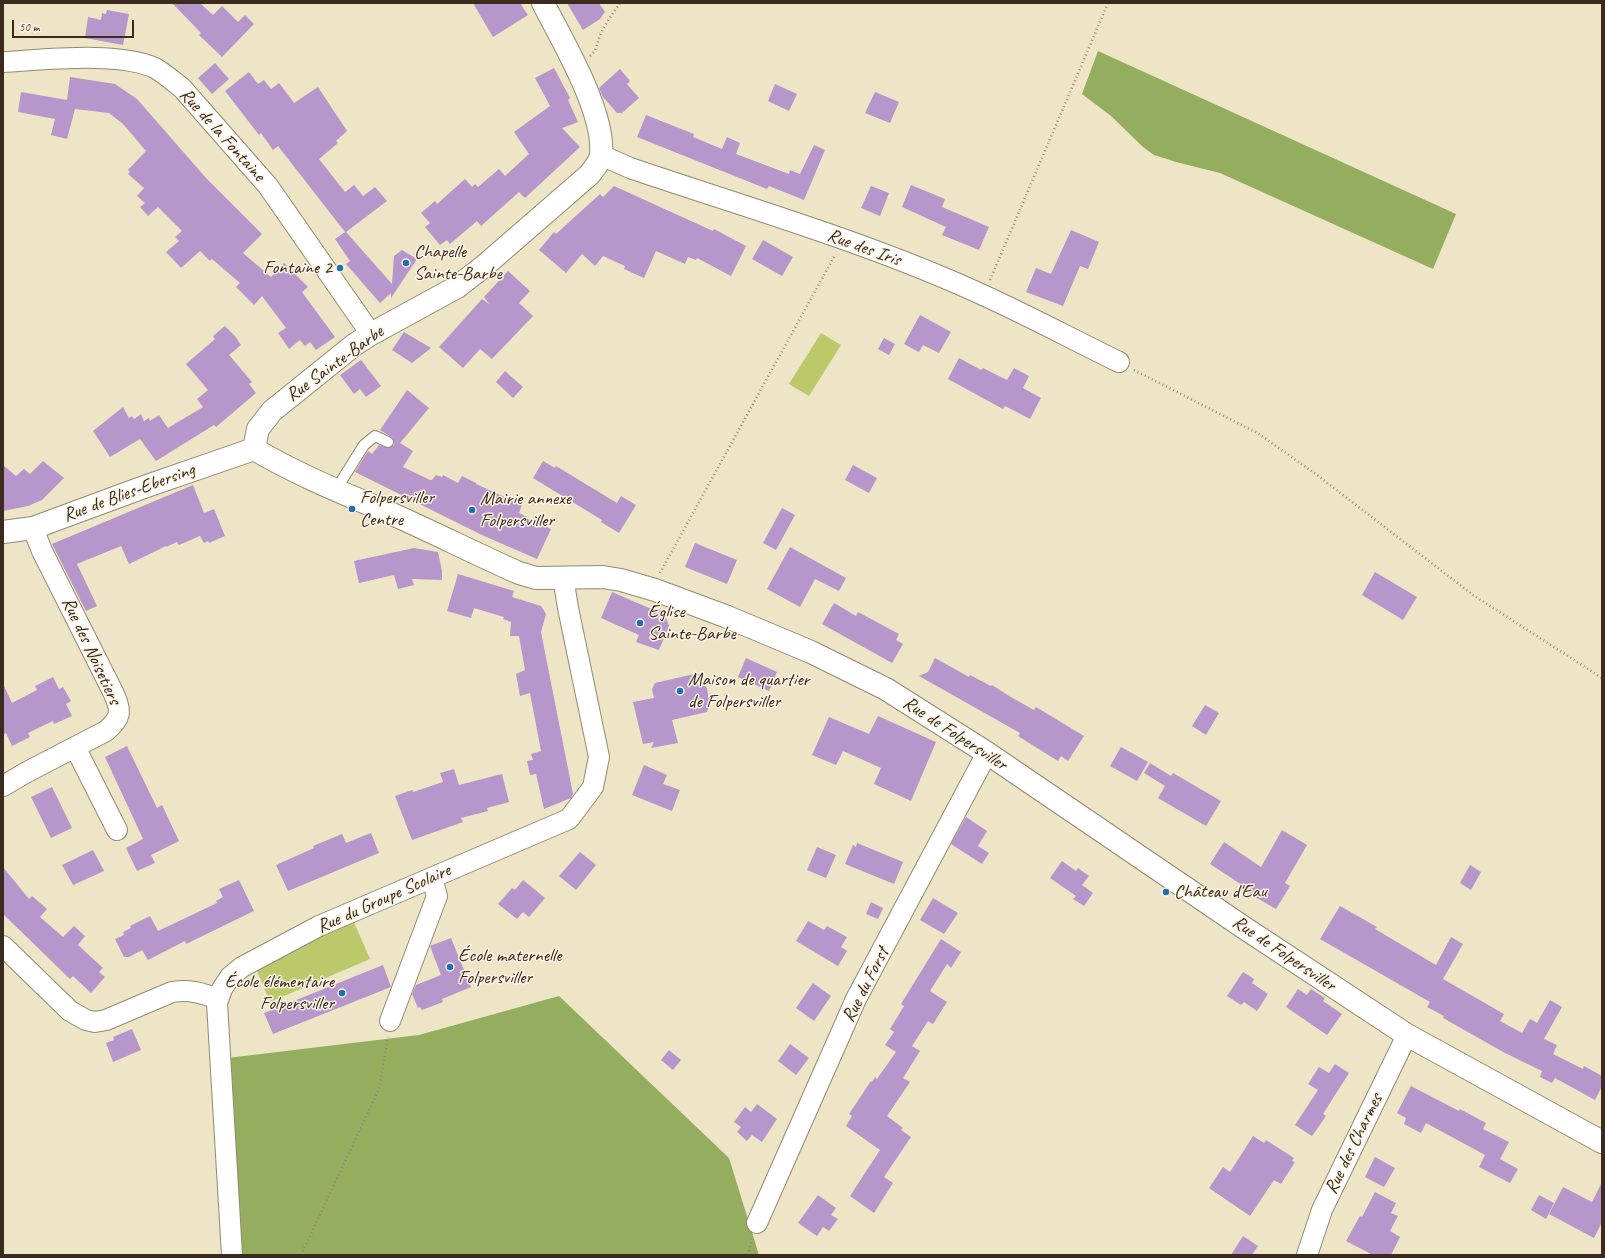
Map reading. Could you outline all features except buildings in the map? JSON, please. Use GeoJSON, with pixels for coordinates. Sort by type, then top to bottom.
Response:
{"type":"FeatureCollection","features":[{"type":"Feature","properties":{"kind":"street"},"geometry":{"type":"LineString","coordinates":[[543,3],[579,72],[598,126],[601,138],[601,155]]}},
{"type":"Feature","properties":{"kind":"street","name":"Rue de la Fontaine"},"geometry":{"type":"LineString","coordinates":[[3,62],[108,58],[142,64],[154,68],[167,76],[182,88],[268,186],[314,249],[371,334]]}},
{"type":"Feature","properties":{"kind":"street","name":"Rue des Iris"},"geometry":{"type":"LineString","coordinates":[[601,155],[630,168],[844,240],[983,295],[1119,362]]}},
{"type":"Feature","properties":{"kind":"street","name":"Rue Sainte-Barbe"},"geometry":{"type":"LineString","coordinates":[[254,449],[258,429],[272,411],[349,349],[371,334],[457,287],[483,267],[589,175],[597,165],[601,155]]}},
{"type":"Feature","properties":{"kind":"street","name":"Rue de Folpersviller"},"geometry":{"type":"LineString","coordinates":[[254,449],[291,470],[336,491],[392,514],[519,573],[536,578],[603,577],[621,580],[650,589],[725,616],[811,652],[886,689],[987,753],[1243,927],[1407,1035],[1602,1142]]}},
{"type":"Feature","properties":{"kind":"street","name":"Rue de Blies-Ebersing"},"geometry":{"type":"LineString","coordinates":[[3,532],[33,528],[144,487],[254,449]]}},
{"type":"Feature","properties":{"kind":"street","name":"Rue des Noisetiers"},"geometry":{"type":"LineString","coordinates":[[3,786],[106,731],[115,723],[120,713],[114,694],[42,551],[33,528]]}},
{"type":"Feature","properties":{"kind":"street","name":"Rue du Groupe Scolaire"},"geometry":{"type":"LineString","coordinates":[[232,1255],[217,1003],[222,989],[230,977],[242,967],[319,926],[569,818],[593,788],[599,757],[563,577]]}},
{"type":"Feature","properties":{"kind":"street"},"geometry":{"type":"LineString","coordinates":[[75,747],[117,830]]}},
{"type":"Feature","properties":{"kind":"street","name":"Rue du Forst"},"geometry":{"type":"LineString","coordinates":[[757,1223],[856,999],[987,753]]}},
{"type":"Feature","properties":{"kind":"street"},"geometry":{"type":"LineString","coordinates":[[390,1021],[437,896],[432,878]]}},
{"type":"Feature","properties":{"kind":"street"},"geometry":{"type":"LineString","coordinates":[[3,946],[70,1011],[86,1020],[95,1022],[106,1020],[172,992],[201,992],[218,999]]}},
{"type":"Feature","properties":{"kind":"street","name":"Rue des Charmes"},"geometry":{"type":"LineString","coordinates":[[1307,1255],[1322,1210],[1407,1035]]}},
{"type":"Feature","properties":{"kind":"lane"},"geometry":{"type":"LineString","coordinates":[[336,491],[364,445],[375,436],[388,442]]}},
{"type":"Feature","properties":{"kind":"path"},"geometry":{"type":"LineString","coordinates":[[575,65],[594,53],[602,32],[620,3]]}},
{"type":"Feature","properties":{"kind":"path"},"geometry":{"type":"LineString","coordinates":[[983,295],[1108,3]]}},
{"type":"Feature","properties":{"kind":"path"},"geometry":{"type":"LineString","coordinates":[[650,589],[844,240]]}},
{"type":"Feature","properties":{"kind":"path"},"geometry":{"type":"LineString","coordinates":[[1119,362],[1259,434],[1317,475],[1473,595],[1602,678]]}},
{"type":"Feature","properties":{"kind":"path"},"geometry":{"type":"LineString","coordinates":[[301,1255],[379,1089],[390,1021]]}},
{"type":"Feature","properties":{"kind":"green space"},"geometry":{"type":"Polygon","coordinates":[[[1098,51],[1456,214],[1433,269],[1220,173],[1154,155],[1143,147],[1111,116],[1082,94],[1098,51]]]}},
{"type":"Feature","properties":{"kind":"green space"},"geometry":{"type":"Polygon","coordinates":[[[821,333],[841,345],[809,396],[789,384],[821,333]]]}},
{"type":"Feature","properties":{"kind":"green space"},"geometry":{"type":"Polygon","coordinates":[[[353,920],[370,959],[270,1002],[254,964],[353,920]]]}},
{"type":"Feature","properties":{"kind":"green space"},"geometry":{"type":"Polygon","coordinates":[[[559,996],[729,1158],[759,1255],[238,1255],[219,1059],[419,1035],[559,996]]]}},
{"type":"Feature","properties":{"kind":"place","name":"Chapelle Sainte-Barbe"},"geometry":{"type":"Point","coordinates":[406,263]}},
{"type":"Feature","properties":{"kind":"place","name":"Fontaine 2"},"geometry":{"type":"Point","coordinates":[340,268]}},
{"type":"Feature","properties":{"kind":"place","name":"Folpersviller Centre"},"geometry":{"type":"Point","coordinates":[352,509]}},
{"type":"Feature","properties":{"kind":"place","name":"Mairie annexe Folpersviller"},"geometry":{"type":"Point","coordinates":[472,510]}},
{"type":"Feature","properties":{"kind":"place","name":"Église Sainte-Barbe"},"geometry":{"type":"Point","coordinates":[640,623]}},
{"type":"Feature","properties":{"kind":"place","name":"Maison de quartier de Folpersviller"},"geometry":{"type":"Point","coordinates":[680,691]}},
{"type":"Feature","properties":{"kind":"place","name":"Château d'Eau"},"geometry":{"type":"Point","coordinates":[1166,892]}},
{"type":"Feature","properties":{"kind":"place","name":"École maternelle Folpersviller"},"geometry":{"type":"Point","coordinates":[450,967]}},
{"type":"Feature","properties":{"kind":"place","name":"École élémentaire Folpersviller"},"geometry":{"type":"Point","coordinates":[342,993]}}]}
